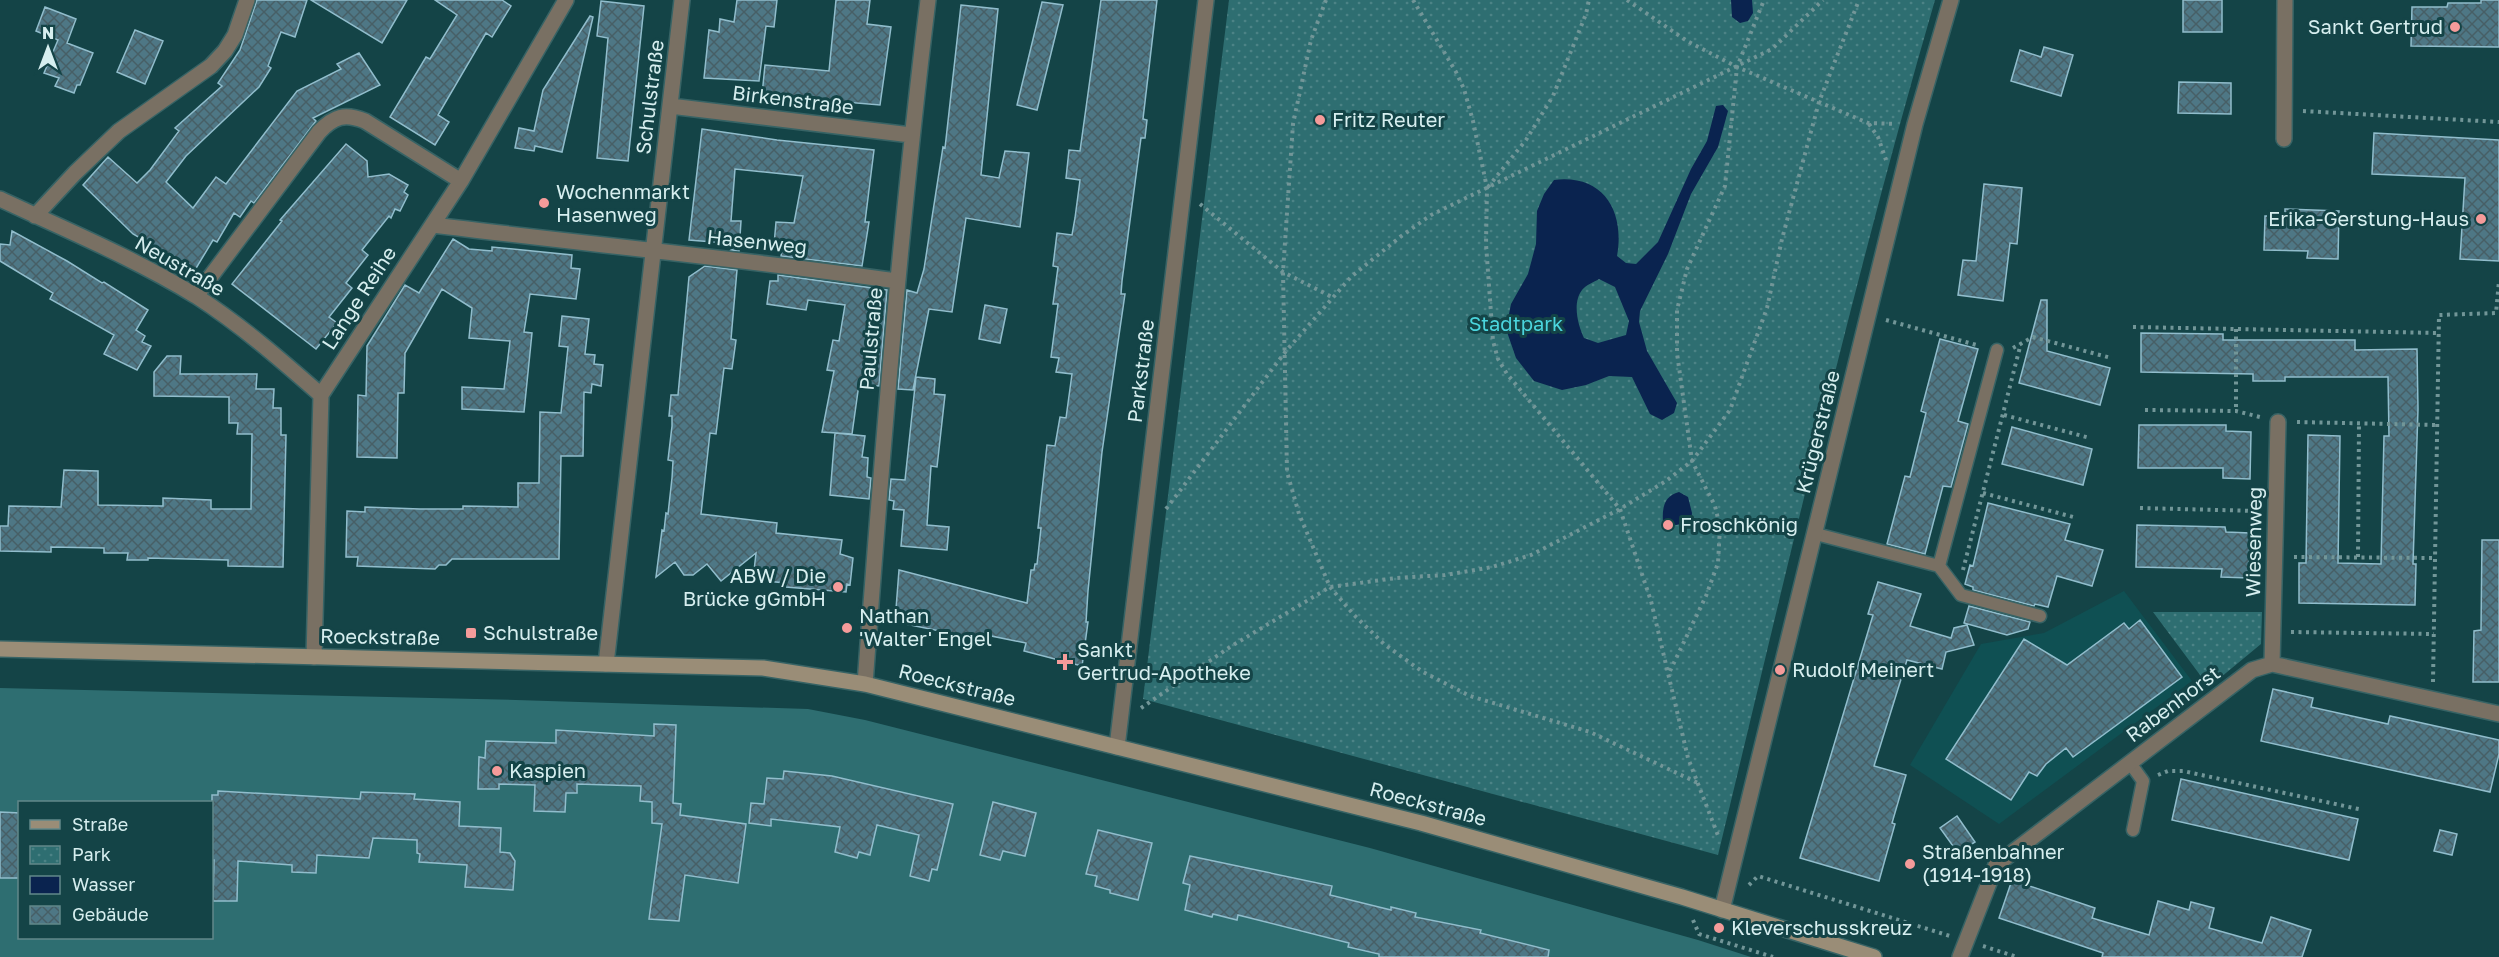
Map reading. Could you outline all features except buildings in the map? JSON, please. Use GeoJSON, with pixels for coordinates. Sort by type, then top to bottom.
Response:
{"type":"FeatureCollection","features":[{"type":"Feature","properties":{"kind":"main road","name":"Roeckstraße"},"geometry":{"type":"LineString","coordinates":[[0,649],[763,668],[865,684],[1421,823],[1722,910],[1874,957]]}},
{"type":"Feature","properties":{"kind":"street"},"geometry":{"type":"LineString","coordinates":[[35,216],[75,172],[118,131],[211,66],[235,36],[247,0]]}},
{"type":"Feature","properties":{"kind":"street","name":"Lange Reihe"},"geometry":{"type":"LineString","coordinates":[[321,395],[461,181],[567,0]]}},
{"type":"Feature","properties":{"kind":"street","name":"Schulstraße"},"geometry":{"type":"LineString","coordinates":[[606,664],[682,0]]}},
{"type":"Feature","properties":{"kind":"street","name":"Paulstraße"},"geometry":{"type":"LineString","coordinates":[[865,684],[897,281],[911,135],[928,0]]}},
{"type":"Feature","properties":{"kind":"street","name":"Parkstraße"},"geometry":{"type":"LineString","coordinates":[[1117,747],[1206,0]]}},
{"type":"Feature","properties":{"kind":"street","name":"Krügerstraße"},"geometry":{"type":"LineString","coordinates":[[1722,910],[1915,124],[1951,0]]}},
{"type":"Feature","properties":{"kind":"street"},"geometry":{"type":"LineString","coordinates":[[2284,139],[2285,0]]}},
{"type":"Feature","properties":{"kind":"street","name":"Birkenstraße"},"geometry":{"type":"LineString","coordinates":[[670,106],[911,135]]}},
{"type":"Feature","properties":{"kind":"street"},"geometry":{"type":"LineString","coordinates":[[196,296],[319,132],[339,117],[352,116],[365,121],[461,181]]}},
{"type":"Feature","properties":{"kind":"street","name":"Neustraße"},"geometry":{"type":"LineString","coordinates":[[0,199],[117,253],[196,296],[261,342],[321,395]]}},
{"type":"Feature","properties":{"kind":"street","name":"Hasenweg"},"geometry":{"type":"LineString","coordinates":[[433,225],[653,252],[778,264],[897,281]]}},
{"type":"Feature","properties":{"kind":"street"},"geometry":{"type":"LineString","coordinates":[[314,657],[321,395]]}},
{"type":"Feature","properties":{"kind":"street","name":"Wiesenweg"},"geometry":{"type":"LineString","coordinates":[[2272,664],[2278,422]]}},
{"type":"Feature","properties":{"kind":"street"},"geometry":{"type":"LineString","coordinates":[[2272,664],[2499,714]]}},
{"type":"Feature","properties":{"kind":"street","name":"Rabenhorst"},"geometry":{"type":"LineString","coordinates":[[1960,957],[1996,865],[2252,670],[2272,664]]}},
{"type":"Feature","properties":{"kind":"lane"},"geometry":{"type":"LineString","coordinates":[[1939,566],[1997,350]]}},
{"type":"Feature","properties":{"kind":"lane"},"geometry":{"type":"LineString","coordinates":[[1816,534],[1939,566],[1960,594],[2040,616]]}},
{"type":"Feature","properties":{"kind":"lane"},"geometry":{"type":"LineString","coordinates":[[2130,763],[2143,781],[2133,830]]}},
{"type":"Feature","properties":{"kind":"path"},"geometry":{"type":"LineString","coordinates":[[1326,0],[1311,40],[1293,124],[1284,272],[1287,472],[1299,514],[1330,588],[1384,644],[1423,672],[1470,696],[1590,732],[1698,783]]}},
{"type":"Feature","properties":{"kind":"path"},"geometry":{"type":"LineString","coordinates":[[1413,0],[1440,43],[1464,89],[1473,121],[1487,188],[1489,303],[1493,341],[1498,359],[1507,374],[1620,509],[1651,601],[1688,758],[1733,868]]}},
{"type":"Feature","properties":{"kind":"path"},"geometry":{"type":"LineString","coordinates":[[1487,188],[1526,140],[1553,96],[1586,14],[1589,0]]}},
{"type":"Feature","properties":{"kind":"path"},"geometry":{"type":"LineString","coordinates":[[1627,0],[1687,40],[1737,67],[1868,123],[1915,124]]}},
{"type":"Feature","properties":{"kind":"path"},"geometry":{"type":"LineString","coordinates":[[1669,673],[1706,596],[1718,562],[1720,527],[1715,506],[1692,461],[1677,353],[1677,310],[1687,269],[1725,186],[1737,67],[1764,0]]}},
{"type":"Feature","properties":{"kind":"path"},"geometry":{"type":"LineString","coordinates":[[1163,513],[1286,351],[1351,277],[1407,231],[1431,215],[1772,49],[1823,0]]}},
{"type":"Feature","properties":{"kind":"path"},"geometry":{"type":"LineString","coordinates":[[1132,714],[1230,647],[1330,588],[1359,582],[1445,575],[1492,567],[1531,555],[1620,509],[1666,481],[1692,461],[1730,410],[1767,308],[1782,239],[1819,102],[1859,0]]}},
{"type":"Feature","properties":{"kind":"path"},"geometry":{"type":"LineString","coordinates":[[2284,110],[2499,122]]}},
{"type":"Feature","properties":{"kind":"path"},"geometry":{"type":"LineString","coordinates":[[1868,123],[1878,137],[1888,169],[1900,184]]}},
{"type":"Feature","properties":{"kind":"path"},"geometry":{"type":"LineString","coordinates":[[1184,190],[1284,272],[1334,298]]}},
{"type":"Feature","properties":{"kind":"path"},"geometry":{"type":"LineString","coordinates":[[2433,699],[2439,315],[2496,313],[2499,281]]}},
{"type":"Feature","properties":{"kind":"path"},"geometry":{"type":"LineString","coordinates":[[2133,327],[2439,333]]}},
{"type":"Feature","properties":{"kind":"path"},"geometry":{"type":"LineString","coordinates":[[2236,329],[2236,411]]}},
{"type":"Feature","properties":{"kind":"path"},"geometry":{"type":"LineString","coordinates":[[1958,591],[2021,344]]}},
{"type":"Feature","properties":{"kind":"path"},"geometry":{"type":"LineString","coordinates":[[2145,410],[2236,411],[2278,422],[2437,425]]}},
{"type":"Feature","properties":{"kind":"path"},"geometry":{"type":"LineString","coordinates":[[2004,415],[2090,438]]}},
{"type":"Feature","properties":{"kind":"path"},"geometry":{"type":"LineString","coordinates":[[2358,557],[2359,424]]}},
{"type":"Feature","properties":{"kind":"path"},"geometry":{"type":"LineString","coordinates":[[1983,493],[2077,518]]}},
{"type":"Feature","properties":{"kind":"path"},"geometry":{"type":"LineString","coordinates":[[2140,508],[2276,512]]}},
{"type":"Feature","properties":{"kind":"path"},"geometry":{"type":"LineString","coordinates":[[2275,557],[2436,558]]}},
{"type":"Feature","properties":{"kind":"path"},"geometry":{"type":"LineString","coordinates":[[2274,632],[2434,634]]}},
{"type":"Feature","properties":{"kind":"path"},"geometry":{"type":"LineString","coordinates":[[2143,781],[2168,771],[2183,771],[2363,810]]}},
{"type":"Feature","properties":{"kind":"path"},"geometry":{"type":"LineString","coordinates":[[1758,876],[1928,929]]}},
{"type":"Feature","properties":{"kind":"path"},"geometry":{"type":"LineString","coordinates":[[1699,934],[1773,957]]}},
{"type":"Feature","properties":{"kind":"shaded area"},"geometry":{"type":"Polygon","coordinates":[[[2124,591],[2192,681],[1999,824],[1910,765],[1981,644],[2044,633],[2124,591]]]}},
{"type":"Feature","properties":{"kind":"green space","name":"Stadtpark"},"geometry":{"type":"Polygon","coordinates":[[[1229,0],[1935,0],[1848,319],[1718,855],[1143,699],[1229,0]]]}},
{"type":"Feature","properties":{"kind":"green space"},"geometry":{"type":"Polygon","coordinates":[[[2153,612],[2262,612],[2261,644],[2209,687],[2153,612]]]}},
{"type":"Feature","properties":{"kind":"green space"},"geometry":{"type":"Polygon","coordinates":[[[0,688],[808,709],[865,720],[1370,848],[1751,957],[0,957],[0,688]]]}},
{"type":"Feature","properties":{"kind":"water"},"geometry":{"type":"Polygon","coordinates":[[[1731,0],[1752,0],[1753,13],[1748,21],[1740,23],[1732,17],[1731,0]]]}},
{"type":"Feature","properties":{"kind":"water"},"geometry":{"type":"Polygon","coordinates":[[[1723,105],[1728,111],[1718,147],[1691,194],[1668,254],[1640,311],[1639,322],[1647,351],[1677,403],[1674,413],[1662,420],[1650,414],[1632,377],[1609,376],[1586,385],[1562,390],[1534,381],[1516,358],[1506,329],[1511,304],[1528,274],[1536,244],[1537,211],[1544,194],[1554,180],[1586,183],[1598,190],[1614,211],[1619,240],[1617,256],[1626,263],[1636,264],[1658,242],[1691,169],[1707,141],[1716,106],[1723,105]],[[1599,279],[1582,290],[1577,307],[1578,321],[1584,338],[1598,343],[1626,335],[1629,321],[1615,287],[1599,279]]]}},
{"type":"Feature","properties":{"kind":"water"},"geometry":{"type":"Polygon","coordinates":[[[1679,492],[1688,497],[1692,513],[1691,522],[1676,525],[1663,522],[1665,503],[1670,496],[1679,492]]]}},
{"type":"Feature","properties":{"kind":"place","name":"Sankt Gertrud"},"geometry":{"type":"Point","coordinates":[2455,27]}},
{"type":"Feature","properties":{"kind":"place","name":"Fritz Reuter"},"geometry":{"type":"Point","coordinates":[1320,120]}},
{"type":"Feature","properties":{"kind":"place","name":"Wochenmarkt Hasenweg"},"geometry":{"type":"Point","coordinates":[544,203]}},
{"type":"Feature","properties":{"kind":"place","name":"Erika-Gerstung-Haus"},"geometry":{"type":"Point","coordinates":[2481,219]}},
{"type":"Feature","properties":{"kind":"place","name":"Froschkönig"},"geometry":{"type":"Point","coordinates":[1668,525]}},
{"type":"Feature","properties":{"kind":"place","name":"ABW / Die Brücke gGmbH"},"geometry":{"type":"Point","coordinates":[838,587]}},
{"type":"Feature","properties":{"kind":"place","name":"Nathan 'Walter' Engel"},"geometry":{"type":"Point","coordinates":[847,628]}},
{"type":"Feature","properties":{"kind":"place","name":"Schulstraße"},"geometry":{"type":"Point","coordinates":[471,633]}},
{"type":"Feature","properties":{"kind":"place","name":"Sankt Gertrud-Apotheke"},"geometry":{"type":"Point","coordinates":[1065,662]}},
{"type":"Feature","properties":{"kind":"place","name":"Rudolf Meinert"},"geometry":{"type":"Point","coordinates":[1780,670]}},
{"type":"Feature","properties":{"kind":"place","name":"Kaspien"},"geometry":{"type":"Point","coordinates":[497,771]}},
{"type":"Feature","properties":{"kind":"place","name":"Straßenbahner (1914-1918)"},"geometry":{"type":"Point","coordinates":[1910,864]}},
{"type":"Feature","properties":{"kind":"place","name":"Kleverschusskreuz"},"geometry":{"type":"Point","coordinates":[1719,928]}}]}
